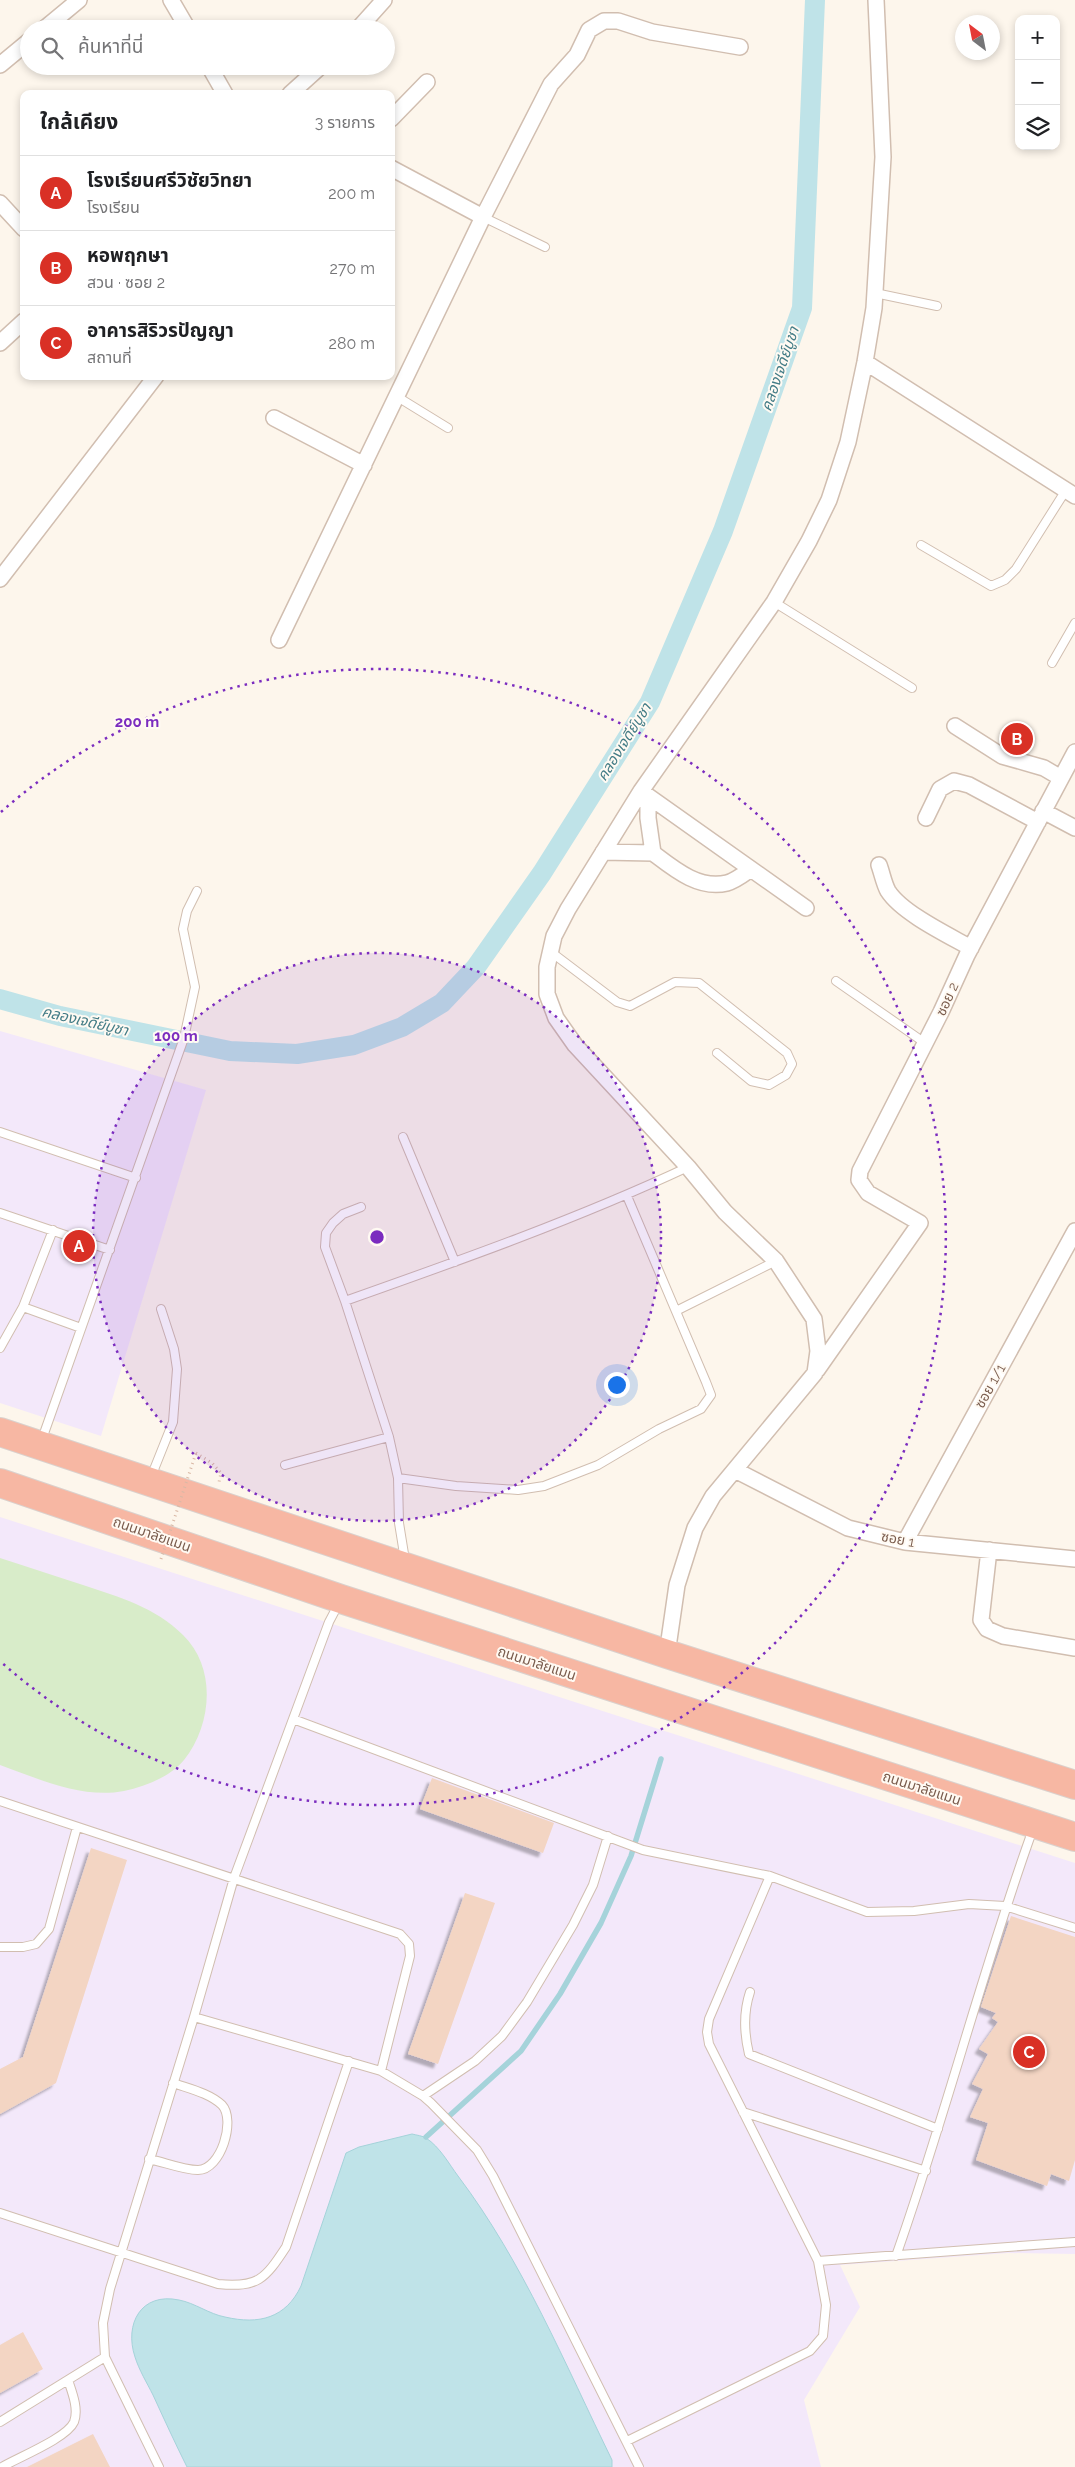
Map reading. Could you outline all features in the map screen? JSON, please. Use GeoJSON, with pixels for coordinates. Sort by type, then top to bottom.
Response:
{"type":"FeatureCollection","features":[{"type":"Feature","properties":{"kind":"highway"},"geometry":{"type":"LineString","coordinates":[[0,1432],[667,1654],[1075,1785]]}},
{"type":"Feature","properties":{"kind":"highway","name":"ถนนมาลัยแมน"},"geometry":{"type":"LineString","coordinates":[[0,1483],[340,1599],[1075,1837]]}},
{"type":"Feature","properties":{"kind":"street"},"geometry":{"type":"LineString","coordinates":[[55,20],[79,0]]}},
{"type":"Feature","properties":{"kind":"street"},"geometry":{"type":"LineString","coordinates":[[171,0],[183,20]]}},
{"type":"Feature","properties":{"kind":"street"},"geometry":{"type":"LineString","coordinates":[[366,20],[384,0]]}},
{"type":"Feature","properties":{"kind":"street"},"geometry":{"type":"LineString","coordinates":[[667,1654],[677,1585],[695,1528],[713,1496],[815,1373],[818,1351],[814,1319],[776,1261],[725,1212],[688,1167],[575,1044],[556,1018],[547,994],[547,966],[554,936],[568,909],[603,852],[645,795],[774,602],[810,541],[829,500],[848,442],[865,362],[875,293],[884,157],[876,0]]}},
{"type":"Feature","properties":{"kind":"street"},"geometry":{"type":"LineString","coordinates":[[279,640],[483,217],[551,84],[577,55],[588,30],[604,21],[618,21],[652,32],[740,47]]}},
{"type":"Feature","properties":{"kind":"street"},"geometry":{"type":"LineString","coordinates":[[0,65],[20,48]]}},
{"type":"Feature","properties":{"kind":"street"},"geometry":{"type":"LineString","coordinates":[[214,75],[223,90]]}},
{"type":"Feature","properties":{"kind":"street"},"geometry":{"type":"LineString","coordinates":[[294,90],[311,75]]}},
{"type":"Feature","properties":{"kind":"street"},"geometry":{"type":"LineString","coordinates":[[395,115],[427,82]]}},
{"type":"Feature","properties":{"kind":"street"},"geometry":{"type":"LineString","coordinates":[[395,170],[483,217]]}},
{"type":"Feature","properties":{"kind":"street"},"geometry":{"type":"LineString","coordinates":[[0,203],[20,225]]}},
{"type":"Feature","properties":{"kind":"street"},"geometry":{"type":"LineString","coordinates":[[0,343],[20,325]]}},
{"type":"Feature","properties":{"kind":"street"},"geometry":{"type":"LineString","coordinates":[[865,362],[1071,493]]}},
{"type":"Feature","properties":{"kind":"street"},"geometry":{"type":"LineString","coordinates":[[0,579],[153,380]]}},
{"type":"Feature","properties":{"kind":"street"},"geometry":{"type":"LineString","coordinates":[[274,418],[364,465]]}},
{"type":"Feature","properties":{"kind":"street"},"geometry":{"type":"LineString","coordinates":[[955,726],[1002,756],[1044,768],[1061,778]]}},
{"type":"Feature","properties":{"kind":"street","name":"ซอย 2"},"geometry":{"type":"LineString","coordinates":[[815,1373],[920,1223],[868,1193],[859,1180],[860,1171],[971,948],[1075,752]]}},
{"type":"Feature","properties":{"kind":"street"},"geometry":{"type":"LineString","coordinates":[[926,818],[940,790],[954,781],[969,785],[1041,816],[1075,828]]}},
{"type":"Feature","properties":{"kind":"street"},"geometry":{"type":"LineString","coordinates":[[645,795],[653,853]]}},
{"type":"Feature","properties":{"kind":"street"},"geometry":{"type":"LineString","coordinates":[[645,795],[806,908]]}},
{"type":"Feature","properties":{"kind":"street"},"geometry":{"type":"LineString","coordinates":[[603,852],[653,853],[680,874],[707,884],[728,883],[751,869]]}},
{"type":"Feature","properties":{"kind":"street"},"geometry":{"type":"LineString","coordinates":[[879,865],[888,891],[904,907],[924,921],[971,948]]}},
{"type":"Feature","properties":{"kind":"street","name":"ซอย 1/1"},"geometry":{"type":"LineString","coordinates":[[905,1542],[1075,1231]]}},
{"type":"Feature","properties":{"kind":"street","name":"ซอย 1"},"geometry":{"type":"LineString","coordinates":[[735,1470],[848,1528],[905,1542],[1074,1557]]}},
{"type":"Feature","properties":{"kind":"street"},"geometry":{"type":"LineString","coordinates":[[989,1550],[981,1620],[987,1629],[1003,1636],[1075,1648]]}},
{"type":"Feature","properties":{"kind":"lane"},"geometry":{"type":"LineString","coordinates":[[483,217],[545,247]]}},
{"type":"Feature","properties":{"kind":"lane"},"geometry":{"type":"LineString","coordinates":[[875,293],[937,306]]}},
{"type":"Feature","properties":{"kind":"lane"},"geometry":{"type":"LineString","coordinates":[[396,396],[448,428]]}},
{"type":"Feature","properties":{"kind":"lane"},"geometry":{"type":"LineString","coordinates":[[921,545],[991,586],[1005,580],[1016,569],[1071,493]]}},
{"type":"Feature","properties":{"kind":"lane"},"geometry":{"type":"LineString","coordinates":[[774,602],[912,688]]}},
{"type":"Feature","properties":{"kind":"lane"},"geometry":{"type":"LineString","coordinates":[[1052,663],[1075,623]]}},
{"type":"Feature","properties":{"kind":"lane"},"geometry":{"type":"LineString","coordinates":[[40,1445],[184,1038],[195,987],[183,929],[187,911],[196,891]]}},
{"type":"Feature","properties":{"kind":"lane"},"geometry":{"type":"LineString","coordinates":[[551,952],[617,1002],[630,1006],[675,982],[699,983],[787,1053],[792,1064],[786,1075],[769,1085],[752,1081],[717,1053]]}},
{"type":"Feature","properties":{"kind":"lane"},"geometry":{"type":"LineString","coordinates":[[836,981],[925,1043]]}},
{"type":"Feature","properties":{"kind":"lane"},"geometry":{"type":"LineString","coordinates":[[0,1132],[136,1178]]}},
{"type":"Feature","properties":{"kind":"lane"},"geometry":{"type":"LineString","coordinates":[[403,1137],[455,1262]]}},
{"type":"Feature","properties":{"kind":"lane"},"geometry":{"type":"LineString","coordinates":[[345,1301],[455,1262],[627,1196],[688,1167]]}},
{"type":"Feature","properties":{"kind":"lane"},"geometry":{"type":"LineString","coordinates":[[398,1478],[456,1486],[518,1490],[544,1486],[598,1465],[659,1429],[700,1409],[711,1395],[627,1196]]}},
{"type":"Feature","properties":{"kind":"lane"},"geometry":{"type":"LineString","coordinates":[[360,1206],[343,1214],[333,1223],[326,1233],[325,1248],[345,1301],[389,1437],[398,1478],[399,1523],[406,1567]]}},
{"type":"Feature","properties":{"kind":"lane"},"geometry":{"type":"LineString","coordinates":[[0,1213],[110,1250]]}},
{"type":"Feature","properties":{"kind":"lane"},"geometry":{"type":"LineString","coordinates":[[0,1348],[23,1307],[53,1230]]}},
{"type":"Feature","properties":{"kind":"lane"},"geometry":{"type":"LineString","coordinates":[[676,1311],[776,1261]]}},
{"type":"Feature","properties":{"kind":"lane"},"geometry":{"type":"LineString","coordinates":[[23,1307],[81,1328]]}},
{"type":"Feature","properties":{"kind":"lane"},"geometry":{"type":"LineString","coordinates":[[149,1482],[173,1422],[177,1369],[174,1349],[161,1309]]}},
{"type":"Feature","properties":{"kind":"lane"},"geometry":{"type":"LineString","coordinates":[[284,1465],[389,1437]]}},
{"type":"Feature","properties":{"kind":"lane"},"geometry":{"type":"LineString","coordinates":[[159,2467],[105,2357],[103,2323],[110,2289],[194,2017],[234,1878],[329,1622],[340,1599]]}},
{"type":"Feature","properties":{"kind":"lane"},"geometry":{"type":"LineString","coordinates":[[293,1719],[644,1850],[770,1876],[867,1912],[914,1911],[969,1904],[1005,1906],[1075,1928]]}},
{"type":"Feature","properties":{"kind":"lane"},"geometry":{"type":"LineString","coordinates":[[0,1801],[400,1934],[409,1944],[410,1956],[381,2071]]}},
{"type":"Feature","properties":{"kind":"lane"},"geometry":{"type":"LineString","coordinates":[[896,2256],[926,2171],[1005,1906],[1035,1824]]}},
{"type":"Feature","properties":{"kind":"lane"},"geometry":{"type":"LineString","coordinates":[[0,1947],[23,1947],[36,1944],[49,1929],[77,1827]]}},
{"type":"Feature","properties":{"kind":"lane"},"geometry":{"type":"LineString","coordinates":[[423,2096],[475,2061],[502,2036],[527,2002],[574,1925],[612,1838]]}},
{"type":"Feature","properties":{"kind":"lane"},"geometry":{"type":"LineString","coordinates":[[627,2441],[810,2351],[823,2336],[826,2305],[818,2262],[709,2044],[706,2032],[709,2019],[770,1876]]}},
{"type":"Feature","properties":{"kind":"lane"},"geometry":{"type":"LineString","coordinates":[[750,1992],[745,2008],[745,2038],[749,2054],[938,2128]]}},
{"type":"Feature","properties":{"kind":"lane"},"geometry":{"type":"LineString","coordinates":[[194,2017],[349,2060],[381,2071],[423,2096],[478,2150],[493,2176],[639,2467]]}},
{"type":"Feature","properties":{"kind":"lane"},"geometry":{"type":"LineString","coordinates":[[0,2213],[218,2284],[241,2286],[258,2281],[273,2267],[286,2247],[349,2060]]}},
{"type":"Feature","properties":{"kind":"lane"},"geometry":{"type":"LineString","coordinates":[[149,2159],[198,2170],[209,2167],[220,2156],[229,2118],[223,2106],[208,2095],[173,2083]]}},
{"type":"Feature","properties":{"kind":"lane"},"geometry":{"type":"LineString","coordinates":[[743,2112],[926,2171]]}},
{"type":"Feature","properties":{"kind":"lane"},"geometry":{"type":"LineString","coordinates":[[818,2262],[1075,2242]]}},
{"type":"Feature","properties":{"kind":"lane"},"geometry":{"type":"LineString","coordinates":[[0,2422],[105,2357]]}},
{"type":"Feature","properties":{"kind":"lane"},"geometry":{"type":"LineString","coordinates":[[2,2467],[66,2432],[74,2422],[76,2414],[74,2397],[68,2380]]}},
{"type":"Feature","properties":{"kind":"path"},"geometry":{"type":"LineString","coordinates":[[161,1559],[196,1453]]}},
{"type":"Feature","properties":{"kind":"shaded area"},"geometry":{"type":"Polygon","coordinates":[[[0,1031],[206,1090],[101,1436],[0,1403],[0,1031]]]}},
{"type":"Feature","properties":{"kind":"shaded area"},"geometry":{"type":"Polygon","coordinates":[[[0,1517],[1075,1863],[1075,2254],[1008,2253],[840,2265],[860,2307],[804,2400],[821,2467],[0,2467],[0,1517]]]}},
{"type":"Feature","properties":{"kind":"green space"},"geometry":{"type":"Polygon","coordinates":[[[0,1558],[110,1594],[149,1610],[172,1625],[194,1648],[206,1680],[205,1714],[193,1746],[184,1760],[172,1771],[141,1786],[108,1793],[77,1790],[61,1786],[0,1765],[0,1558]]]}},
{"type":"Feature","properties":{"kind":"water"},"geometry":{"type":"Polygon","coordinates":[[[412,2134],[426,2138],[440,2151],[503,2243],[542,2314],[612,2460],[612,2467],[187,2467],[135,2357],[132,2333],[134,2322],[139,2313],[145,2306],[155,2301],[166,2299],[185,2301],[219,2316],[237,2319],[260,2319],[279,2312],[295,2297],[301,2286],[346,2153],[359,2147],[412,2134]]]}},
{"type":"Feature","properties":{"kind":"building"},"geometry":{"type":"Polygon","coordinates":[[[432,1778],[554,1823],[543,1853],[420,1809],[432,1778]]]}},
{"type":"Feature","properties":{"kind":"building"},"geometry":{"type":"Polygon","coordinates":[[[91,1848],[127,1860],[56,2083],[0,2114],[0,2069],[23,2057],[91,1848]]]}},
{"type":"Feature","properties":{"kind":"building"},"geometry":{"type":"Polygon","coordinates":[[[465,1893],[495,1903],[438,2064],[408,2054],[465,1893]]]}},
{"type":"Feature","properties":{"kind":"building"},"geometry":{"type":"Polygon","coordinates":[[[1011,1916],[1075,1937],[1075,2160],[1069,2181],[1051,2174],[1047,2186],[976,2160],[988,2123],[970,2117],[983,2089],[972,2084],[988,2054],[979,2049],[998,2022],[992,2018],[996,2013],[981,2007],[1011,1916]]]}},
{"type":"Feature","properties":{"kind":"building"},"geometry":{"type":"Polygon","coordinates":[[[23,2332],[43,2369],[0,2393],[0,2345],[23,2332]]]}},
{"type":"Feature","properties":{"kind":"building"},"geometry":{"type":"Polygon","coordinates":[[[93,2434],[110,2467],[27,2467],[93,2434]]]}},
{"type":"Feature","properties":{"kind":"waterway","name":"คลองเจดีย์บูชา"},"geometry":{"type":"LineString","coordinates":[[0,999],[60,1016],[230,1051],[297,1054],[354,1045],[402,1027],[442,1003],[476,967],[542,873],[650,702],[723,531],[802,308],[815,0]]}},
{"type":"Feature","properties":{"kind":"waterway"},"geometry":{"type":"LineString","coordinates":[[426,2137],[521,2051],[560,1994],[601,1923],[631,1856],[661,1759]]}},
{"type":"Feature","properties":{"kind":"place","name":"หอพฤกษา"},"geometry":{"type":"Point","coordinates":[1017,739]}},
{"type":"Feature","properties":{"kind":"place","name":"โรงเรียนศรีวิชัยวิทยา"},"geometry":{"type":"Point","coordinates":[79,1246]}},
{"type":"Feature","properties":{"kind":"place","name":"อาคารสิริวรปัญญา"},"geometry":{"type":"Point","coordinates":[1029,2052]}}]}
